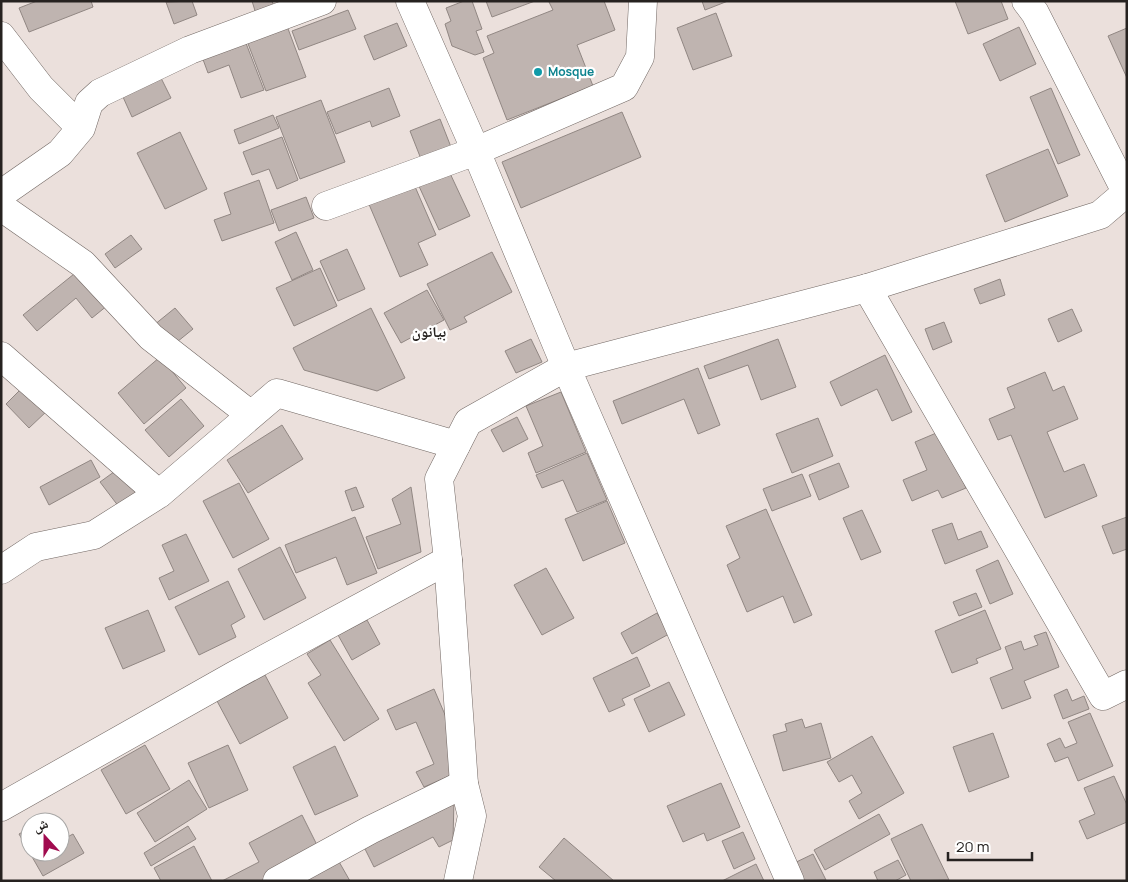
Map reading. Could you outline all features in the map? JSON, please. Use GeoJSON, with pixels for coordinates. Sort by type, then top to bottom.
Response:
{"type":"FeatureCollection","features":[{"type":"Feature","properties":{"kind":"street"},"geometry":{"type":"LineString","coordinates":[[1,194],[60,152],[81,128],[89,103],[100,93],[190,50],[322,1]]}},
{"type":"Feature","properties":{"kind":"street"},"geometry":{"type":"LineString","coordinates":[[410,1],[476,151],[566,367],[790,881]]}},
{"type":"Feature","properties":{"kind":"street"},"geometry":{"type":"LineString","coordinates":[[326,206],[476,151],[624,87],[640,57],[643,1]]}},
{"type":"Feature","properties":{"kind":"street"},"geometry":{"type":"LineString","coordinates":[[458,881],[472,816],[464,784],[448,560],[439,479],[468,422],[566,367],[867,288],[1100,215],[1126,192],[1035,13],[1026,1]]}},
{"type":"Feature","properties":{"kind":"street"},"geometry":{"type":"LineString","coordinates":[[1,36],[41,88],[81,128]]}},
{"type":"Feature","properties":{"kind":"street"},"geometry":{"type":"LineString","coordinates":[[1,206],[84,264],[151,337],[252,415]]}},
{"type":"Feature","properties":{"kind":"street"},"geometry":{"type":"LineString","coordinates":[[867,288],[1103,696],[1127,684]]}},
{"type":"Feature","properties":{"kind":"street"},"geometry":{"type":"LineString","coordinates":[[1,356],[159,494]]}},
{"type":"Feature","properties":{"kind":"street"},"geometry":{"type":"LineString","coordinates":[[1,570],[36,547],[94,535],[159,494],[277,394],[456,445]]}},
{"type":"Feature","properties":{"kind":"street"},"geometry":{"type":"LineString","coordinates":[[1,807],[235,675],[448,560]]}},
{"type":"Feature","properties":{"kind":"street"},"geometry":{"type":"LineString","coordinates":[[277,881],[370,830],[464,784]]}},
{"type":"Feature","properties":{"kind":"building"},"geometry":{"type":"Polygon","coordinates":[[[37,1],[91,1],[93,7],[29,32],[19,8],[37,1]]]}},
{"type":"Feature","properties":{"kind":"building"},"geometry":{"type":"Polygon","coordinates":[[[192,1],[197,15],[174,24],[166,2],[192,1]]]}},
{"type":"Feature","properties":{"kind":"building"},"geometry":{"type":"Polygon","coordinates":[[[252,1],[272,1],[274,7],[256,14],[252,1]]]}},
{"type":"Feature","properties":{"kind":"building"},"geometry":{"type":"Polygon","coordinates":[[[464,1],[472,1],[482,29],[476,31],[484,52],[475,55],[452,46],[445,24],[451,21],[446,8],[464,1]]]}},
{"type":"Feature","properties":{"kind":"building"},"geometry":{"type":"Polygon","coordinates":[[[486,1],[535,1],[492,17],[486,1]]]}},
{"type":"Feature","properties":{"kind":"building","name":"Mosque"},"geometry":{"type":"Polygon","coordinates":[[[604,1],[615,30],[577,45],[593,86],[507,120],[483,58],[494,53],[487,36],[553,10],[549,2],[604,1]]]}},
{"type":"Feature","properties":{"kind":"building"},"geometry":{"type":"Polygon","coordinates":[[[702,1],[728,1],[705,10],[702,1]]]}},
{"type":"Feature","properties":{"kind":"building"},"geometry":{"type":"Polygon","coordinates":[[[955,1],[1001,1],[1008,19],[968,34],[955,1]]]}},
{"type":"Feature","properties":{"kind":"building"},"geometry":{"type":"Polygon","coordinates":[[[348,10],[356,29],[299,50],[292,31],[348,10]]]}},
{"type":"Feature","properties":{"kind":"building"},"geometry":{"type":"Polygon","coordinates":[[[716,13],[732,56],[693,70],[677,28],[716,13]]]}},
{"type":"Feature","properties":{"kind":"building"},"geometry":{"type":"Polygon","coordinates":[[[397,23],[407,46],[374,60],[364,36],[397,23]]]}},
{"type":"Feature","properties":{"kind":"building"},"geometry":{"type":"Polygon","coordinates":[[[287,26],[306,77],[266,91],[247,41],[287,26]]]}},
{"type":"Feature","properties":{"kind":"building"},"geometry":{"type":"Polygon","coordinates":[[[1019,27],[1036,64],[1000,81],[983,44],[1019,27]]]}},
{"type":"Feature","properties":{"kind":"building"},"geometry":{"type":"Polygon","coordinates":[[[1127,28],[1127,78],[1108,36],[1127,28]]]}},
{"type":"Feature","properties":{"kind":"building"},"geometry":{"type":"Polygon","coordinates":[[[244,38],[264,90],[241,98],[229,65],[208,73],[201,54],[244,38]]]}},
{"type":"Feature","properties":{"kind":"building"},"geometry":{"type":"Polygon","coordinates":[[[161,78],[171,98],[132,117],[123,97],[161,78]]]}},
{"type":"Feature","properties":{"kind":"building"},"geometry":{"type":"Polygon","coordinates":[[[389,88],[400,116],[372,127],[370,121],[336,134],[327,112],[389,88]]]}},
{"type":"Feature","properties":{"kind":"building"},"geometry":{"type":"Polygon","coordinates":[[[1051,88],[1080,155],[1058,164],[1030,97],[1051,88]]]}},
{"type":"Feature","properties":{"kind":"building"},"geometry":{"type":"Polygon","coordinates":[[[321,100],[345,162],[300,179],[276,117],[321,100]]]}},
{"type":"Feature","properties":{"kind":"building"},"geometry":{"type":"Polygon","coordinates":[[[622,112],[641,157],[521,208],[502,162],[622,112]]]}},
{"type":"Feature","properties":{"kind":"building"},"geometry":{"type":"Polygon","coordinates":[[[273,115],[279,128],[239,144],[234,130],[273,115]]]}},
{"type":"Feature","properties":{"kind":"building"},"geometry":{"type":"Polygon","coordinates":[[[440,119],[451,147],[421,159],[410,131],[440,119]]]}},
{"type":"Feature","properties":{"kind":"building"},"geometry":{"type":"Polygon","coordinates":[[[180,132],[207,189],[165,209],[137,153],[180,132]]]}},
{"type":"Feature","properties":{"kind":"building"},"geometry":{"type":"Polygon","coordinates":[[[282,137],[298,180],[277,189],[269,169],[252,175],[243,152],[282,137]]]}},
{"type":"Feature","properties":{"kind":"building"},"geometry":{"type":"Polygon","coordinates":[[[1048,149],[1068,196],[1005,222],[986,175],[1048,149]]]}},
{"type":"Feature","properties":{"kind":"building"},"geometry":{"type":"Polygon","coordinates":[[[448,169],[470,216],[439,230],[418,184],[448,169]]]}},
{"type":"Feature","properties":{"kind":"building"},"geometry":{"type":"Polygon","coordinates":[[[259,180],[274,223],[222,241],[214,220],[231,214],[224,193],[259,180]]]}},
{"type":"Feature","properties":{"kind":"building"},"geometry":{"type":"Polygon","coordinates":[[[413,182],[436,235],[418,243],[428,265],[400,277],[368,202],[413,182]]]}},
{"type":"Feature","properties":{"kind":"building"},"geometry":{"type":"Polygon","coordinates":[[[306,197],[314,218],[279,231],[271,210],[306,197]]]}},
{"type":"Feature","properties":{"kind":"building"},"geometry":{"type":"Polygon","coordinates":[[[296,232],[313,270],[292,280],[275,242],[296,232]]]}},
{"type":"Feature","properties":{"kind":"building"},"geometry":{"type":"Polygon","coordinates":[[[131,235],[142,249],[115,268],[105,254],[131,235]]]}},
{"type":"Feature","properties":{"kind":"building"},"geometry":{"type":"Polygon","coordinates":[[[347,249],[365,289],[338,301],[320,261],[347,249]]]}},
{"type":"Feature","properties":{"kind":"building"},"geometry":{"type":"Polygon","coordinates":[[[492,252],[512,292],[464,317],[467,322],[450,330],[427,284],[492,252]]]}},
{"type":"Feature","properties":{"kind":"building"},"geometry":{"type":"Polygon","coordinates":[[[320,268],[337,306],[294,326],[276,288],[320,268]]]}},
{"type":"Feature","properties":{"kind":"building"},"geometry":{"type":"Polygon","coordinates":[[[79,270],[108,305],[92,318],[76,298],[37,331],[23,315],[79,270]]]}},
{"type":"Feature","properties":{"kind":"building"},"geometry":{"type":"Polygon","coordinates":[[[1000,279],[1005,295],[980,304],[974,289],[1000,279]]]}},
{"type":"Feature","properties":{"kind":"building"},"geometry":{"type":"Polygon","coordinates":[[[427,290],[444,320],[401,343],[384,313],[427,290]]]}},
{"type":"Feature","properties":{"kind":"building"},"geometry":{"type":"Polygon","coordinates":[[[175,308],[193,329],[172,346],[154,325],[175,308]]]}},
{"type":"Feature","properties":{"kind":"building"},"geometry":{"type":"Polygon","coordinates":[[[371,308],[405,378],[377,391],[304,370],[293,348],[371,308]]]}},
{"type":"Feature","properties":{"kind":"building"},"geometry":{"type":"Polygon","coordinates":[[[1072,309],[1082,331],[1058,342],[1048,319],[1072,309]]]}},
{"type":"Feature","properties":{"kind":"building"},"geometry":{"type":"Polygon","coordinates":[[[944,322],[952,342],[933,350],[925,329],[944,322]]]}},
{"type":"Feature","properties":{"kind":"building"},"geometry":{"type":"Polygon","coordinates":[[[531,339],[542,362],[516,373],[505,351],[531,339]]]}},
{"type":"Feature","properties":{"kind":"building"},"geometry":{"type":"Polygon","coordinates":[[[778,339],[796,387],[761,400],[748,365],[709,379],[704,366],[778,339]]]}},
{"type":"Feature","properties":{"kind":"building"},"geometry":{"type":"Polygon","coordinates":[[[885,355],[912,412],[892,421],[877,389],[841,406],[830,382],[885,355]]]}},
{"type":"Feature","properties":{"kind":"building"},"geometry":{"type":"Polygon","coordinates":[[[160,357],[186,388],[144,424],[118,393],[160,357]]]}},
{"type":"Feature","properties":{"kind":"building"},"geometry":{"type":"Polygon","coordinates":[[[698,368],[720,425],[698,434],[684,399],[622,424],[613,401],[698,368]]]}},
{"type":"Feature","properties":{"kind":"building"},"geometry":{"type":"Polygon","coordinates":[[[1045,372],[1053,391],[1064,386],[1078,419],[1047,432],[1064,472],[1084,464],[1097,496],[1045,518],[1011,435],[998,440],[989,419],[1015,408],[1007,388],[1045,372]]]}},
{"type":"Feature","properties":{"kind":"building"},"geometry":{"type":"Polygon","coordinates":[[[25,385],[48,410],[29,428],[6,404],[25,385]]]}},
{"type":"Feature","properties":{"kind":"building"},"geometry":{"type":"Polygon","coordinates":[[[561,392],[586,452],[536,473],[528,453],[543,446],[526,406],[561,392]]]}},
{"type":"Feature","properties":{"kind":"building"},"geometry":{"type":"Polygon","coordinates":[[[181,399],[204,426],[169,457],[145,430],[181,399]]]}},
{"type":"Feature","properties":{"kind":"building"},"geometry":{"type":"Polygon","coordinates":[[[517,417],[528,439],[503,452],[491,430],[517,417]]]}},
{"type":"Feature","properties":{"kind":"building"},"geometry":{"type":"Polygon","coordinates":[[[818,418],[833,456],[792,473],[776,434],[818,418]]]}},
{"type":"Feature","properties":{"kind":"building"},"geometry":{"type":"Polygon","coordinates":[[[282,425],[303,459],[248,493],[227,460],[282,425]]]}},
{"type":"Feature","properties":{"kind":"building"},"geometry":{"type":"Polygon","coordinates":[[[941,431],[966,488],[942,498],[938,490],[912,501],[903,480],[927,470],[915,442],[941,431]]]}},
{"type":"Feature","properties":{"kind":"building"},"geometry":{"type":"Polygon","coordinates":[[[587,453],[607,500],[577,512],[563,480],[542,488],[536,475],[587,453]]]}},
{"type":"Feature","properties":{"kind":"building"},"geometry":{"type":"Polygon","coordinates":[[[91,460],[100,477],[49,505],[40,487],[91,460]]]}},
{"type":"Feature","properties":{"kind":"building"},"geometry":{"type":"Polygon","coordinates":[[[839,463],[849,487],[819,500],[809,475],[839,463]]]}},
{"type":"Feature","properties":{"kind":"building"},"geometry":{"type":"Polygon","coordinates":[[[118,469],[137,494],[119,507],[100,482],[118,469]]]}},
{"type":"Feature","properties":{"kind":"building"},"geometry":{"type":"Polygon","coordinates":[[[802,474],[811,496],[772,511],[763,489],[802,474]]]}},
{"type":"Feature","properties":{"kind":"building"},"geometry":{"type":"Polygon","coordinates":[[[239,483],[269,539],[233,558],[203,501],[239,483]]]}},
{"type":"Feature","properties":{"kind":"building"},"geometry":{"type":"Polygon","coordinates":[[[356,487],[364,507],[352,511],[345,491],[356,487]]]}},
{"type":"Feature","properties":{"kind":"building"},"geometry":{"type":"Polygon","coordinates":[[[411,487],[421,552],[378,569],[366,537],[401,524],[392,499],[411,487]]]}},
{"type":"Feature","properties":{"kind":"building"},"geometry":{"type":"Polygon","coordinates":[[[607,501],[625,543],[583,561],[565,519],[607,501]]]}},
{"type":"Feature","properties":{"kind":"building"},"geometry":{"type":"Polygon","coordinates":[[[766,509],[812,615],[794,623],[783,596],[747,612],[727,565],[740,558],[726,526],[766,509]]]}},
{"type":"Feature","properties":{"kind":"building"},"geometry":{"type":"Polygon","coordinates":[[[862,510],[881,552],[861,560],[843,518],[862,510]]]}},
{"type":"Feature","properties":{"kind":"building"},"geometry":{"type":"Polygon","coordinates":[[[355,517],[377,573],[347,585],[336,557],[296,573],[285,545],[355,517]]]}},
{"type":"Feature","properties":{"kind":"building"},"geometry":{"type":"Polygon","coordinates":[[[1127,517],[1127,549],[1113,554],[1102,526],[1127,517]]]}},
{"type":"Feature","properties":{"kind":"building"},"geometry":{"type":"Polygon","coordinates":[[[952,523],[958,540],[981,531],[988,547],[945,564],[932,530],[952,523]]]}},
{"type":"Feature","properties":{"kind":"building"},"geometry":{"type":"Polygon","coordinates":[[[186,534],[209,581],[169,600],[159,578],[174,571],[162,545],[186,534]]]}},
{"type":"Feature","properties":{"kind":"building"},"geometry":{"type":"Polygon","coordinates":[[[280,547],[306,598],[264,620],[238,569],[280,547]]]}},
{"type":"Feature","properties":{"kind":"building"},"geometry":{"type":"Polygon","coordinates":[[[998,560],[1013,594],[990,604],[976,570],[998,560]]]}},
{"type":"Feature","properties":{"kind":"building"},"geometry":{"type":"Polygon","coordinates":[[[546,568],[574,618],[542,635],[514,585],[546,568]]]}},
{"type":"Feature","properties":{"kind":"building"},"geometry":{"type":"Polygon","coordinates":[[[228,581],[245,617],[231,625],[236,637],[199,655],[175,607],[228,581]]]}},
{"type":"Feature","properties":{"kind":"building"},"geometry":{"type":"Polygon","coordinates":[[[976,593],[982,607],[959,616],[953,602],[976,593]]]}},
{"type":"Feature","properties":{"kind":"building"},"geometry":{"type":"Polygon","coordinates":[[[148,610],[165,651],[123,669],[105,628],[148,610]]]}},
{"type":"Feature","properties":{"kind":"building"},"geometry":{"type":"Polygon","coordinates":[[[985,610],[1001,649],[976,659],[978,663],[952,673],[935,631],[985,610]]]}},
{"type":"Feature","properties":{"kind":"building"},"geometry":{"type":"Polygon","coordinates":[[[657,613],[669,634],[632,654],[621,633],[657,613]]]}},
{"type":"Feature","properties":{"kind":"building"},"geometry":{"type":"Polygon","coordinates":[[[367,620],[380,644],[352,660],[338,635],[367,620]]]}},
{"type":"Feature","properties":{"kind":"building"},"geometry":{"type":"Polygon","coordinates":[[[1046,632],[1059,667],[1024,681],[1031,698],[1002,709],[990,678],[1013,669],[1005,647],[1021,641],[1024,650],[1038,645],[1034,636],[1046,632]]]}},
{"type":"Feature","properties":{"kind":"building"},"geometry":{"type":"Polygon","coordinates":[[[330,640],[379,719],[344,741],[308,683],[321,675],[307,654],[330,640]]]}},
{"type":"Feature","properties":{"kind":"building"},"geometry":{"type":"Polygon","coordinates":[[[637,657],[650,686],[622,699],[625,705],[609,712],[593,678],[637,657]]]}},
{"type":"Feature","properties":{"kind":"building"},"geometry":{"type":"Polygon","coordinates":[[[265,675],[288,718],[240,744],[217,701],[265,675]]]}},
{"type":"Feature","properties":{"kind":"building"},"geometry":{"type":"Polygon","coordinates":[[[669,682],[685,715],[649,732],[634,699],[669,682]]]}},
{"type":"Feature","properties":{"kind":"building"},"geometry":{"type":"Polygon","coordinates":[[[434,689],[449,724],[454,774],[424,787],[416,772],[434,764],[416,722],[396,730],[387,710],[434,689]]]}},
{"type":"Feature","properties":{"kind":"building"},"geometry":{"type":"Polygon","coordinates":[[[1067,689],[1072,701],[1084,696],[1089,709],[1063,719],[1054,695],[1067,689]]]}},
{"type":"Feature","properties":{"kind":"building"},"geometry":{"type":"Polygon","coordinates":[[[1090,713],[1113,766],[1078,781],[1068,757],[1055,762],[1047,744],[1060,738],[1065,748],[1077,743],[1068,722],[1090,713]]]}},
{"type":"Feature","properties":{"kind":"building"},"geometry":{"type":"Polygon","coordinates":[[[802,719],[805,728],[821,723],[831,758],[783,771],[773,735],[787,731],[785,724],[802,719]]]}},
{"type":"Feature","properties":{"kind":"building"},"geometry":{"type":"Polygon","coordinates":[[[993,733],[1009,777],[969,792],[953,747],[993,733]]]}},
{"type":"Feature","properties":{"kind":"building"},"geometry":{"type":"Polygon","coordinates":[[[872,736],[904,793],[859,819],[849,801],[862,793],[852,775],[839,782],[827,762],[872,736]]]}},
{"type":"Feature","properties":{"kind":"building"},"geometry":{"type":"Polygon","coordinates":[[[145,745],[170,789],[126,814],[101,770],[145,745]]]}},
{"type":"Feature","properties":{"kind":"building"},"geometry":{"type":"Polygon","coordinates":[[[228,745],[248,790],[209,808],[188,763],[228,745]]]}},
{"type":"Feature","properties":{"kind":"building"},"geometry":{"type":"Polygon","coordinates":[[[335,746],[358,796],[315,815],[293,767],[335,746]]]}},
{"type":"Feature","properties":{"kind":"building"},"geometry":{"type":"Polygon","coordinates":[[[1114,776],[1127,805],[1127,822],[1087,839],[1079,821],[1095,814],[1084,788],[1114,776]]]}},
{"type":"Feature","properties":{"kind":"building"},"geometry":{"type":"Polygon","coordinates":[[[189,780],[207,809],[155,842],[137,813],[189,780]]]}},
{"type":"Feature","properties":{"kind":"building"},"geometry":{"type":"Polygon","coordinates":[[[721,783],[740,827],[707,841],[704,833],[683,842],[667,806],[721,783]]]}},
{"type":"Feature","properties":{"kind":"building"},"geometry":{"type":"Polygon","coordinates":[[[454,799],[453,840],[439,847],[433,837],[374,867],[363,845],[454,799]]]}},
{"type":"Feature","properties":{"kind":"building"},"geometry":{"type":"Polygon","coordinates":[[[879,814],[890,834],[825,870],[814,850],[879,814]]]}},
{"type":"Feature","properties":{"kind":"building"},"geometry":{"type":"Polygon","coordinates":[[[302,815],[320,851],[262,881],[222,881],[259,862],[249,843],[302,815]]]}},
{"type":"Feature","properties":{"kind":"building"},"geometry":{"type":"Polygon","coordinates":[[[922,824],[949,880],[911,881],[891,839],[922,824]]]}},
{"type":"Feature","properties":{"kind":"building"},"geometry":{"type":"Polygon","coordinates":[[[188,826],[196,839],[151,866],[144,853],[188,826]]]}},
{"type":"Feature","properties":{"kind":"building"},"geometry":{"type":"Polygon","coordinates":[[[743,832],[755,859],[734,869],[722,841],[743,832]]]}},
{"type":"Feature","properties":{"kind":"building"},"geometry":{"type":"Polygon","coordinates":[[[73,834],[84,853],[70,861],[70,836],[73,834]]]}},
{"type":"Feature","properties":{"kind":"building"},"geometry":{"type":"Polygon","coordinates":[[[564,838],[614,881],[556,881],[539,867],[564,838]]]}},
{"type":"Feature","properties":{"kind":"building"},"geometry":{"type":"Polygon","coordinates":[[[194,846],[212,881],[161,881],[154,868],[194,846]]]}},
{"type":"Feature","properties":{"kind":"building"},"geometry":{"type":"Polygon","coordinates":[[[813,854],[826,880],[795,881],[788,866],[813,854]]]}},
{"type":"Feature","properties":{"kind":"building"},"geometry":{"type":"Polygon","coordinates":[[[338,860],[350,881],[299,881],[338,860]]]}},
{"type":"Feature","properties":{"kind":"building"},"geometry":{"type":"Polygon","coordinates":[[[898,860],[906,875],[895,881],[878,881],[874,872],[898,860]]]}},
{"type":"Feature","properties":{"kind":"building"},"geometry":{"type":"Polygon","coordinates":[[[35,862],[68,862],[43,876],[35,862]]]}},
{"type":"Feature","properties":{"kind":"building"},"geometry":{"type":"Polygon","coordinates":[[[756,864],[764,881],[722,881],[756,864]]]}},
{"type":"Feature","properties":{"kind":"place","name":"Mosque"},"geometry":{"type":"Point","coordinates":[538,72]}},
{"type":"Feature","properties":{"kind":"district","name":"بيانون"},"geometry":{"type":"Point","coordinates":[429,332]}}]}
